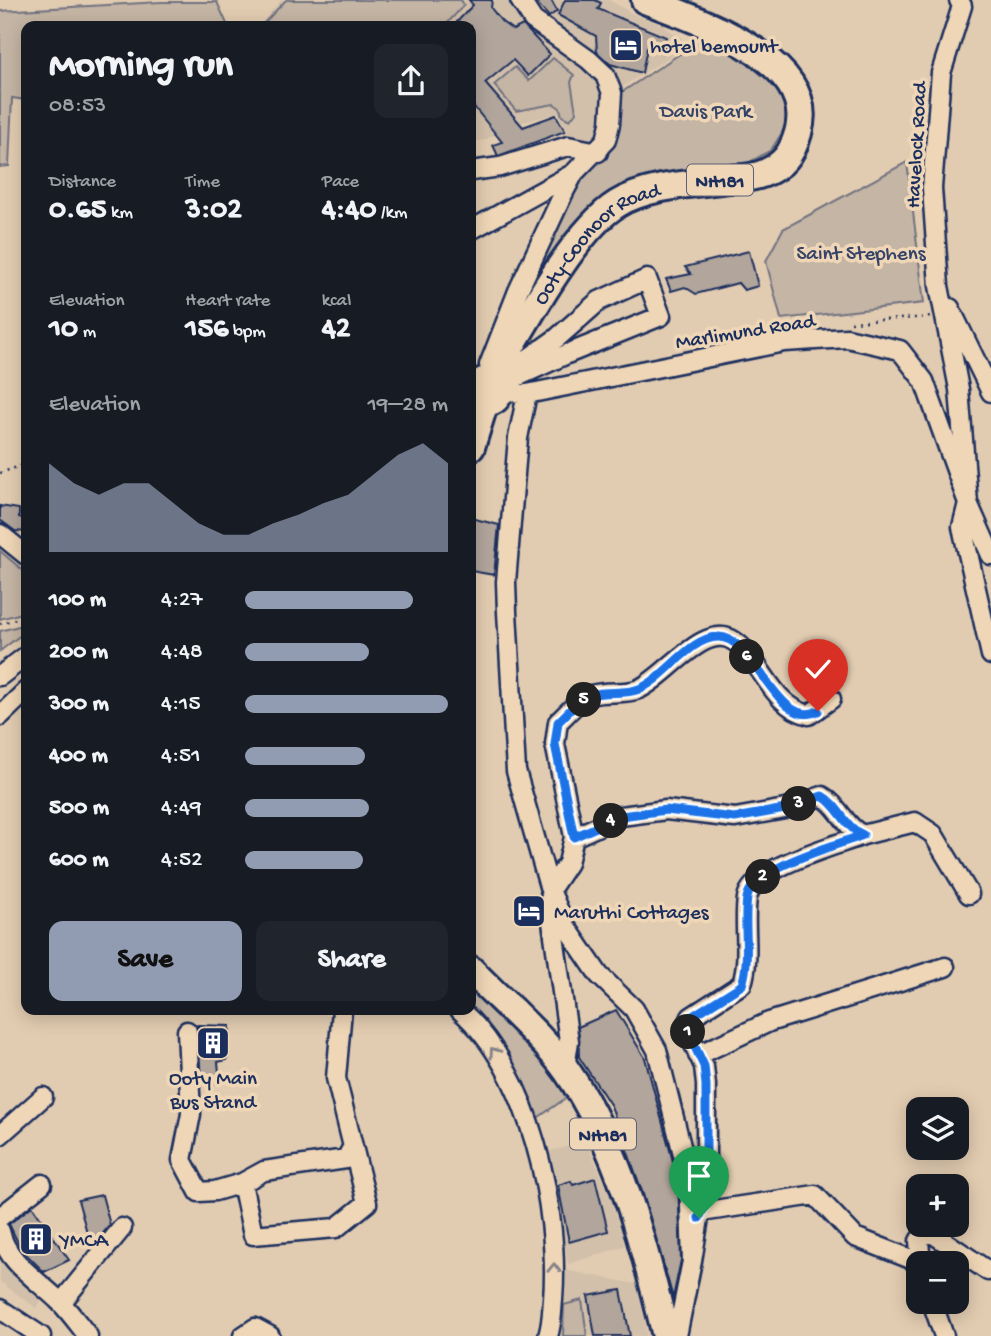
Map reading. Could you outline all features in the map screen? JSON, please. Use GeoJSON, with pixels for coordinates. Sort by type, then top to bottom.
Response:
{"type":"FeatureCollection","features":[{"type":"Feature","properties":{"kind":"highway","name":"Ooty-Coonoor Road"},"geometry":{"type":"LineString","coordinates":[[476,429],[487,388],[566,259],[595,220],[634,195],[759,175],[784,163],[794,146],[803,116],[789,78],[757,51],[690,18],[645,0]]}},
{"type":"Feature","properties":{"kind":"highway","name":"NH181"},"geometry":{"type":"LineString","coordinates":[[476,975],[565,1068],[593,1110],[614,1160],[666,1336]]}},
{"type":"Feature","properties":{"kind":"street"},"geometry":{"type":"LineString","coordinates":[[476,227],[575,173],[598,152],[606,140],[610,124],[611,93],[605,75],[589,60],[533,20],[520,0]]}},
{"type":"Feature","properties":{"kind":"street","name":"Havelock Road"},"geometry":{"type":"LineString","coordinates":[[959,0],[962,6],[941,73],[932,188],[939,286],[959,389],[968,503]]}},
{"type":"Feature","properties":{"kind":"street"},"geometry":{"type":"LineString","coordinates":[[476,170],[500,167],[568,146],[598,152]]}},
{"type":"Feature","properties":{"kind":"street"},"geometry":{"type":"LineString","coordinates":[[487,388],[518,291],[575,173]]}},
{"type":"Feature","properties":{"kind":"street"},"geometry":{"type":"LineString","coordinates":[[647,279],[661,316],[487,388],[556,338],[599,301],[647,279]]}},
{"type":"Feature","properties":{"kind":"street"},"geometry":{"type":"LineString","coordinates":[[939,286],[991,392]]}},
{"type":"Feature","properties":{"kind":"street","name":"Marlimund Road"},"geometry":{"type":"LineString","coordinates":[[487,388],[527,394],[784,342],[847,338],[900,350],[924,381],[968,503],[991,555]]}},
{"type":"Feature","properties":{"kind":"street"},"geometry":{"type":"LineString","coordinates":[[527,394],[518,438],[506,582],[516,771],[550,890],[565,925],[599,975],[634,1009],[657,1050],[689,1178],[692,1261]]}},
{"type":"Feature","properties":{"kind":"street"},"geometry":{"type":"LineString","coordinates":[[968,503],[962,527],[991,655]]}},
{"type":"Feature","properties":{"kind":"street"},"geometry":{"type":"LineString","coordinates":[[0,534],[21,551]]}},
{"type":"Feature","properties":{"kind":"street"},"geometry":{"type":"LineString","coordinates":[[565,1068],[569,1041],[549,914],[550,890],[568,863],[574,837],[555,744],[558,722],[589,695],[638,690],[675,664],[700,640],[719,636],[734,641],[781,698],[797,712],[809,715],[831,699]]}},
{"type":"Feature","properties":{"kind":"street"},"geometry":{"type":"LineString","coordinates":[[0,676],[21,660]]}},
{"type":"Feature","properties":{"kind":"street"},"geometry":{"type":"LineString","coordinates":[[0,716],[21,696]]}},
{"type":"Feature","properties":{"kind":"street"},"geometry":{"type":"LineString","coordinates":[[574,837],[621,816],[666,810],[735,818],[785,809],[822,796],[832,802],[855,832],[863,835]]}},
{"type":"Feature","properties":{"kind":"street"},"geometry":{"type":"LineString","coordinates":[[677,1336],[701,1212],[706,1201],[704,1066],[686,1028],[691,1017],[742,985],[746,972],[747,896],[755,881],[777,868],[863,835],[915,822],[933,834],[969,894]]}},
{"type":"Feature","properties":{"kind":"street"},"geometry":{"type":"LineString","coordinates":[[698,1055],[769,1023],[945,967]]}},
{"type":"Feature","properties":{"kind":"street"},"geometry":{"type":"LineString","coordinates":[[242,1183],[253,1235],[336,1227],[368,1203],[336,1078],[342,1015]]}},
{"type":"Feature","properties":{"kind":"street"},"geometry":{"type":"LineString","coordinates":[[466,1015],[474,1022],[502,1063],[536,1146],[553,1227],[555,1268],[548,1336]]}},
{"type":"Feature","properties":{"kind":"street"},"geometry":{"type":"LineString","coordinates":[[187,1031],[191,1114],[182,1160],[199,1192],[215,1191],[242,1183],[264,1171],[346,1159],[352,1148]]}},
{"type":"Feature","properties":{"kind":"street"},"geometry":{"type":"LineString","coordinates":[[0,1135],[43,1097]]}},
{"type":"Feature","properties":{"kind":"street"},"geometry":{"type":"LineString","coordinates":[[0,1217],[43,1184]]}},
{"type":"Feature","properties":{"kind":"street"},"geometry":{"type":"LineString","coordinates":[[701,1212],[815,1195],[855,1237],[906,1257]]}},
{"type":"Feature","properties":{"kind":"street"},"geometry":{"type":"LineString","coordinates":[[61,1303],[122,1228]]}},
{"type":"Feature","properties":{"kind":"street"},"geometry":{"type":"LineString","coordinates":[[0,1231],[2,1242],[21,1266],[61,1303],[88,1336]]}},
{"type":"Feature","properties":{"kind":"street"},"geometry":{"type":"LineString","coordinates":[[920,1251],[919,1241],[923,1235],[932,1233],[959,1251]]}},
{"type":"Feature","properties":{"kind":"street"},"geometry":{"type":"LineString","coordinates":[[969,1258],[988,1271]]}},
{"type":"Feature","properties":{"kind":"street"},"geometry":{"type":"LineString","coordinates":[[0,1309],[41,1336]]}},
{"type":"Feature","properties":{"kind":"street"},"geometry":{"type":"LineString","coordinates":[[936,1314],[944,1336]]}},
{"type":"Feature","properties":{"kind":"street"},"geometry":{"type":"LineString","coordinates":[[243,1336],[255,1328],[270,1336]]}},
{"type":"Feature","properties":{"kind":"path"},"geometry":{"type":"LineString","coordinates":[[843,324],[944,314]]}},
{"type":"Feature","properties":{"kind":"path"},"geometry":{"type":"LineString","coordinates":[[0,473],[21,466]]}},
{"type":"Feature","properties":{"kind":"path"},"geometry":{"type":"LineString","coordinates":[[0,625],[21,618]]}},
{"type":"Feature","properties":{"kind":"shaded area"},"geometry":{"type":"Polygon","coordinates":[[[281,0],[517,0],[600,80],[607,113],[595,147],[570,140],[558,113],[516,124],[485,140],[476,141],[476,21],[263,21],[281,0]]]}},
{"type":"Feature","properties":{"kind":"shaded area","name":"hotel bemount"},"geometry":{"type":"Polygon","coordinates":[[[524,0],[609,0],[635,15],[662,25],[682,39],[679,51],[616,91],[535,18],[524,0]]]}},
{"type":"Feature","properties":{"kind":"shaded area"},"geometry":{"type":"Polygon","coordinates":[[[586,1142],[610,1195],[625,1246],[568,1264],[550,1151],[586,1142]]]}},
{"type":"Feature","properties":{"kind":"shaded area"},"geometry":{"type":"Polygon","coordinates":[[[0,1257],[47,1294],[36,1308],[0,1282],[0,1257]]]}},
{"type":"Feature","properties":{"kind":"shaded area"},"geometry":{"type":"Polygon","coordinates":[[[555,1268],[641,1285],[647,1336],[557,1336],[560,1331],[555,1268]]]}},
{"type":"Feature","properties":{"kind":"green space"},"geometry":{"type":"Polygon","coordinates":[[[286,0],[461,0],[464,5],[450,21],[266,21],[286,0]]]}},
{"type":"Feature","properties":{"kind":"green space"},"geometry":{"type":"Polygon","coordinates":[[[161,2],[217,2],[226,21],[21,21],[21,99],[12,98],[9,166],[0,167],[0,11],[161,2]]]}},
{"type":"Feature","properties":{"kind":"green space","name":"Davis Park"},"geometry":{"type":"Polygon","coordinates":[[[704,38],[772,74],[797,109],[771,150],[746,164],[642,187],[514,320],[577,177],[604,151],[611,133],[616,96],[704,38]]]}},
{"type":"Feature","properties":{"kind":"green space"},"geometry":{"type":"Polygon","coordinates":[[[553,58],[574,75],[571,82],[576,112],[570,120],[562,116],[560,108],[554,104],[516,111],[494,85],[515,67],[529,81],[553,58]]]}},
{"type":"Feature","properties":{"kind":"green space","name":"Saint Stephens"},"geometry":{"type":"Polygon","coordinates":[[[907,162],[924,303],[781,319],[766,261],[783,229],[907,162]]]}},
{"type":"Feature","properties":{"kind":"green space"},"geometry":{"type":"Polygon","coordinates":[[[0,551],[21,569],[21,613],[0,619],[0,551]]]}},
{"type":"Feature","properties":{"kind":"green space"},"geometry":{"type":"Polygon","coordinates":[[[21,625],[21,635],[0,651],[0,631],[21,625]]]}},
{"type":"Feature","properties":{"kind":"green space"},"geometry":{"type":"Polygon","coordinates":[[[476,991],[576,1091],[536,1119],[512,1072],[474,1015],[476,991]]]}},
{"type":"Feature","properties":{"kind":"green space"},"geometry":{"type":"Polygon","coordinates":[[[582,1300],[587,1336],[563,1336],[564,1305],[582,1300]]]}},
{"type":"Feature","properties":{"kind":"building"},"geometry":{"type":"Polygon","coordinates":[[[469,0],[492,0],[491,8],[502,22],[513,30],[523,25],[550,54],[528,76],[513,60],[485,83],[523,127],[556,115],[565,131],[498,156],[493,145],[502,142],[476,109],[476,21],[458,21],[473,5],[469,0]]]}},
{"type":"Feature","properties":{"kind":"building"},"geometry":{"type":"Polygon","coordinates":[[[534,0],[551,0],[557,11],[549,17],[534,0]]]}},
{"type":"Feature","properties":{"kind":"building"},"geometry":{"type":"Polygon","coordinates":[[[565,0],[595,0],[601,3],[598,9],[666,37],[663,53],[647,48],[642,73],[610,64],[597,52],[596,36],[558,15],[565,0]]]}},
{"type":"Feature","properties":{"kind":"building","name":"Saint Stephens"},"geometry":{"type":"Polygon","coordinates":[[[749,251],[758,286],[744,290],[738,283],[696,294],[685,287],[671,291],[666,279],[691,274],[685,267],[749,251]]]}},
{"type":"Feature","properties":{"kind":"building"},"geometry":{"type":"Polygon","coordinates":[[[0,506],[19,509],[21,532],[15,531],[0,520],[0,506]]]}},
{"type":"Feature","properties":{"kind":"building"},"geometry":{"type":"Polygon","coordinates":[[[476,519],[499,525],[494,575],[476,572],[476,519]]]}},
{"type":"Feature","properties":{"kind":"building"},"geometry":{"type":"Polygon","coordinates":[[[616,1010],[645,1058],[678,1180],[681,1260],[673,1298],[643,1194],[611,1106],[579,1057],[578,1027],[616,1010]]]}},
{"type":"Feature","properties":{"kind":"building","name":"Ooty Main Bus Stand"},"geometry":{"type":"Polygon","coordinates":[[[198,1025],[230,1026],[227,1060],[218,1062],[220,1083],[201,1084],[198,1025]]]}},
{"type":"Feature","properties":{"kind":"building"},"geometry":{"type":"Polygon","coordinates":[[[595,1178],[608,1231],[569,1242],[558,1185],[571,1181],[573,1185],[595,1178]]]}},
{"type":"Feature","properties":{"kind":"building"},"geometry":{"type":"Polygon","coordinates":[[[102,1195],[110,1225],[100,1237],[89,1240],[78,1200],[102,1195]]]}},
{"type":"Feature","properties":{"kind":"building","name":"YMCA"},"geometry":{"type":"Polygon","coordinates":[[[32,1206],[69,1260],[44,1272],[21,1249],[9,1224],[32,1206]]]}},
{"type":"Feature","properties":{"kind":"building"},"geometry":{"type":"Polygon","coordinates":[[[621,1290],[630,1336],[595,1336],[588,1296],[621,1290]]]}},
{"type":"Feature","properties":{"kind":"place","name":"hotel bemount"},"geometry":{"type":"Point","coordinates":[626,45]}},
{"type":"Feature","properties":{"kind":"place","name":"Maruthi Cottages"},"geometry":{"type":"Point","coordinates":[529,911]}},
{"type":"Feature","properties":{"kind":"place","name":"Ooty Main Bus Stand"},"geometry":{"type":"Point","coordinates":[213,1043]}},
{"type":"Feature","properties":{"kind":"place","name":"YMCA"},"geometry":{"type":"Point","coordinates":[36,1239]}},
{"type":"Feature","properties":{"kind":"route"},"geometry":{"type":"LineString","coordinates":[[699,1218],[706,1201],[706,1085],[704,1066],[686,1028],[691,1017],[742,985],[746,972],[747,896],[755,881],[777,868],[863,835],[855,832],[832,802],[822,796],[785,809],[735,818],[666,810],[621,816],[574,837],[555,744],[558,722],[589,695],[638,690],[675,664],[700,640],[719,636],[734,641],[781,698],[797,712],[809,715],[818,711]]}}]}
